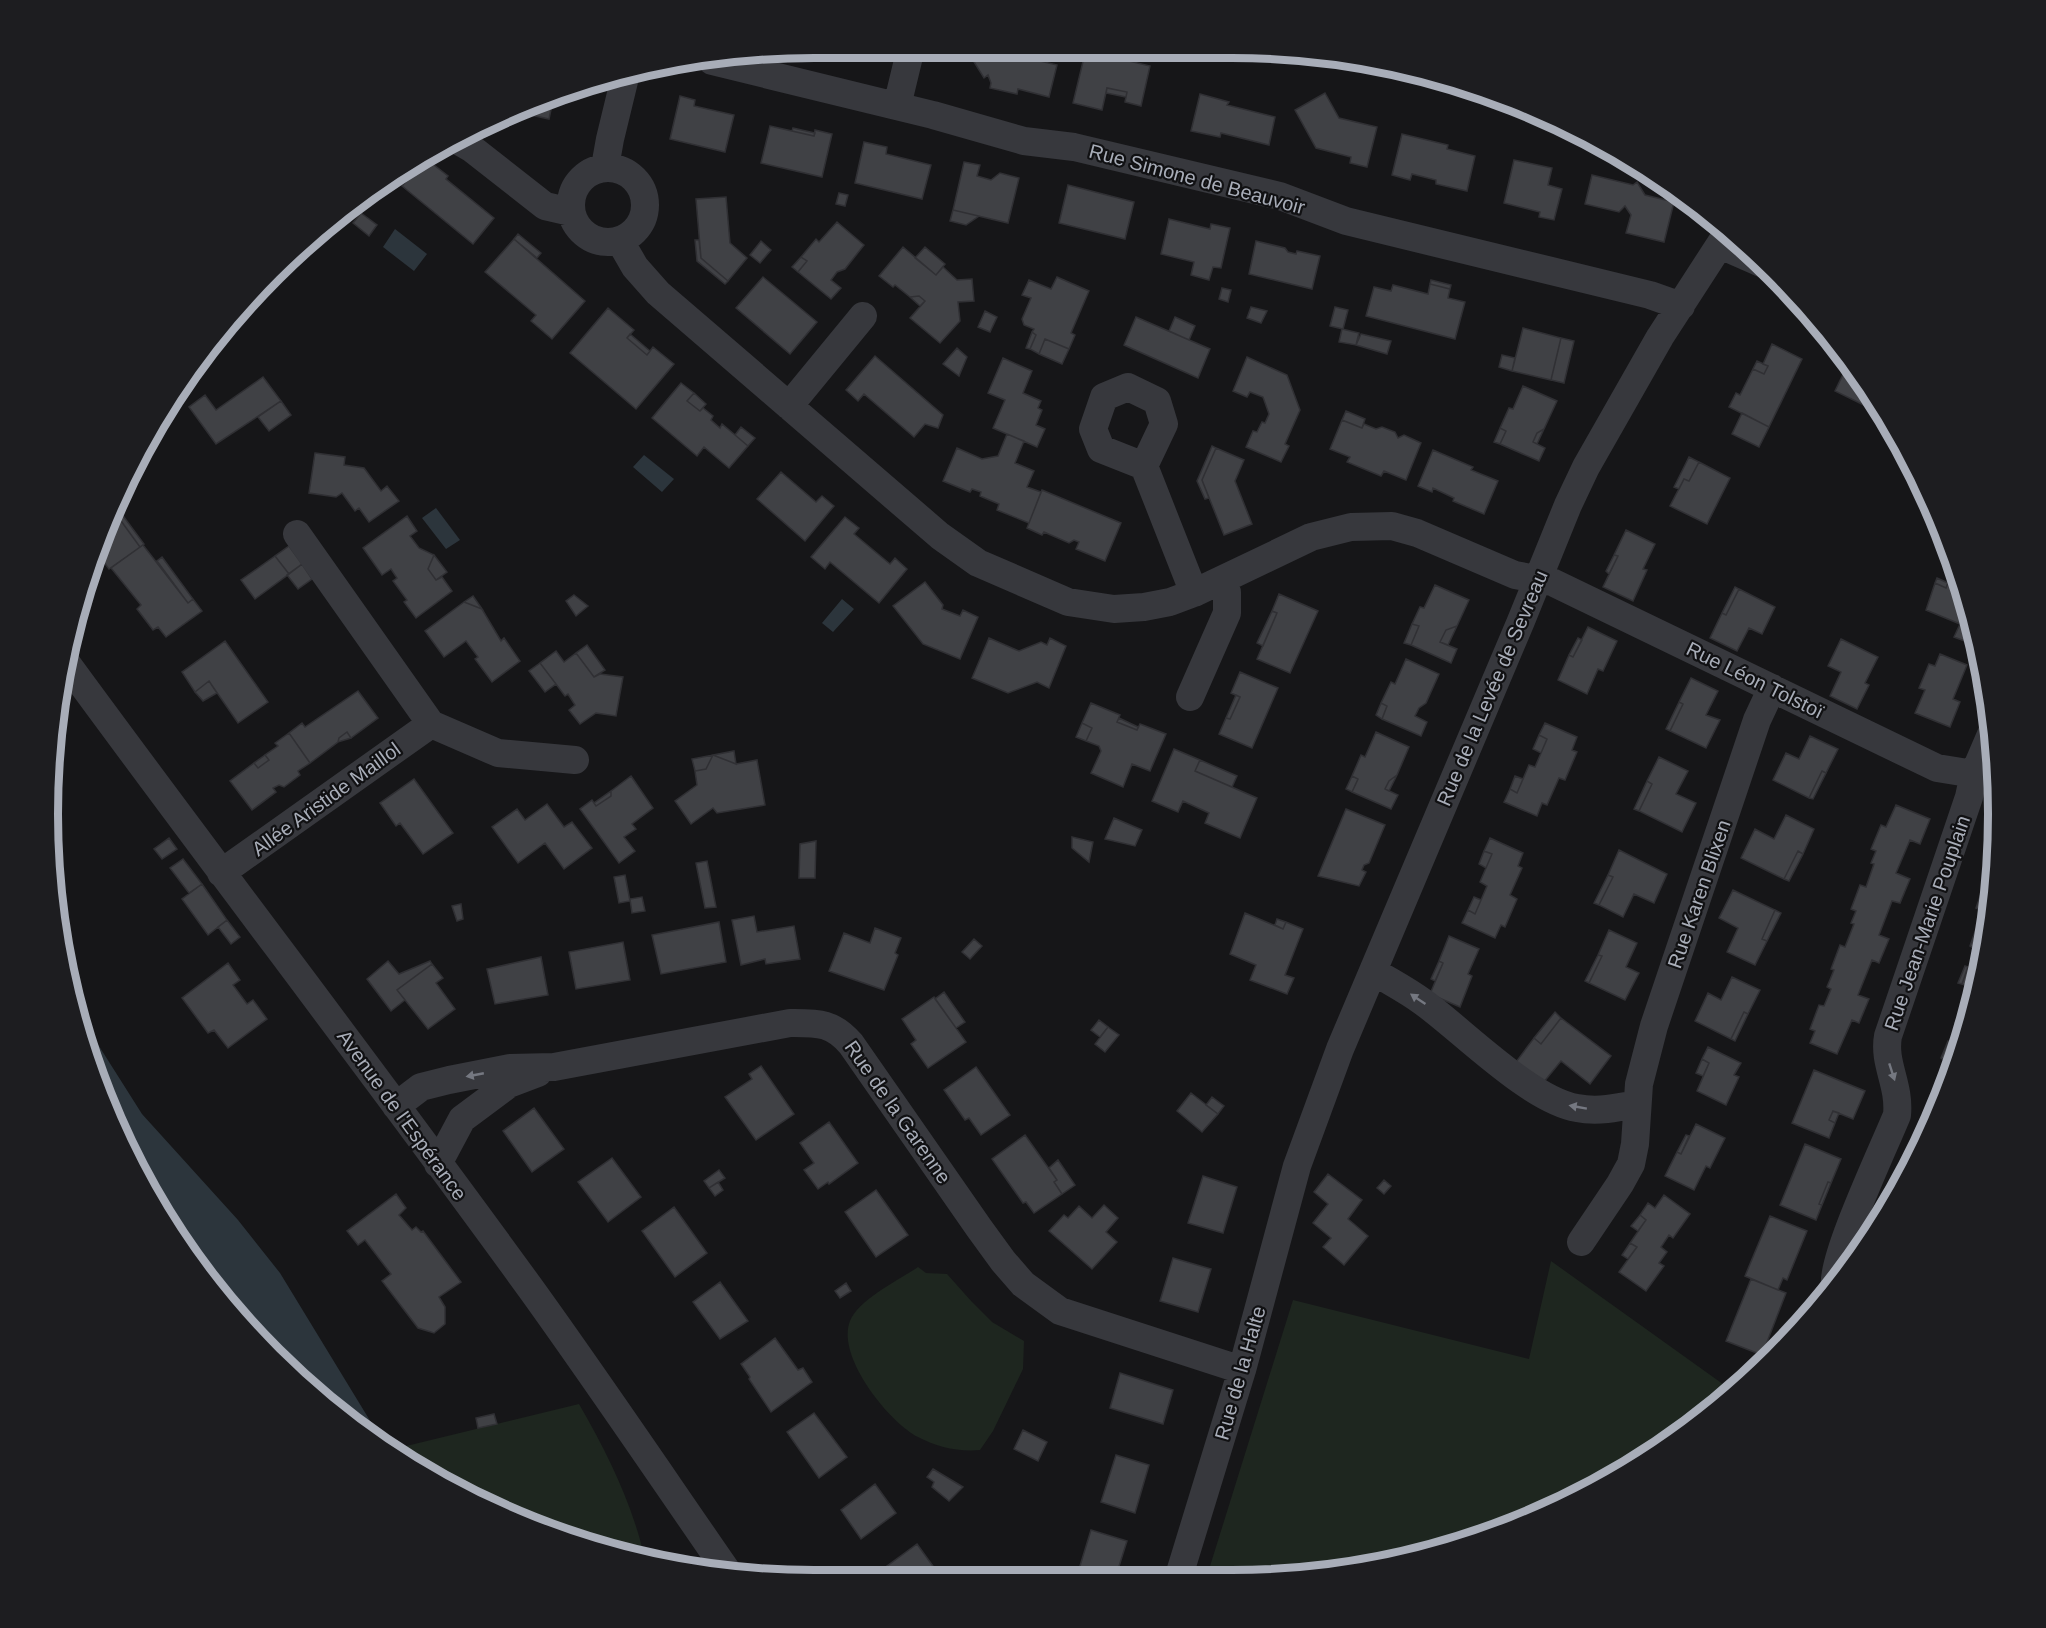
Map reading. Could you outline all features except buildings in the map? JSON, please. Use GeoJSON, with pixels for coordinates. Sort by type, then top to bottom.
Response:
{"type":"FeatureCollection","features":[{"type":"Feature","properties":{"kind":"street"},"geometry":{"type":"LineString","coordinates":[[897,106],[909,58]]}},
{"type":"Feature","properties":{"kind":"street","name":"Rue Simone de Beauvoir"},"geometry":{"type":"LineString","coordinates":[[722,64],[897,106],[1024,141],[1074,147],[1280,196],[1346,221],[1650,295],[1681,306]]}},
{"type":"Feature","properties":{"kind":"street"},"geometry":{"type":"LineString","coordinates":[[605,168],[624,83]]}},
{"type":"Feature","properties":{"kind":"street"},"geometry":{"type":"LineString","coordinates":[[465,144],[545,206],[571,212]]}},
{"type":"Feature","properties":{"kind":"street"},"geometry":{"type":"LineString","coordinates":[[605,168],[617,169],[628,174],[643,192],[646,204],[639,227],[620,241],[607,243],[594,240],[584,234],[575,224],[571,212],[574,188],[593,170],[605,168]]}},
{"type":"Feature","properties":{"kind":"street","name":"Rue de la Levée de Sevreau"},"geometry":{"type":"LineString","coordinates":[[1297,1166],[1340,1049],[1568,505],[1586,467],[1660,337],[1723,240]]}},
{"type":"Feature","properties":{"kind":"street","name":"Rue Léon Tolstoï"},"geometry":{"type":"LineString","coordinates":[[620,241],[635,267],[658,293],[939,536],[978,563],[1068,602],[1114,609],[1170,602],[1194,593],[1311,537],[1351,527],[1392,526],[1417,533],[1515,576],[1552,582],[1937,768],[1974,774]]}},
{"type":"Feature","properties":{"kind":"street"},"geometry":{"type":"LineString","coordinates":[[789,406],[863,316]]}},
{"type":"Feature","properties":{"kind":"street"},"geometry":{"type":"LineString","coordinates":[[1144,466],[1194,593]]}},
{"type":"Feature","properties":{"kind":"street"},"geometry":{"type":"LineString","coordinates":[[297,534],[431,724],[498,753],[575,760]]}},
{"type":"Feature","properties":{"kind":"street"},"geometry":{"type":"LineString","coordinates":[[1190,697],[1227,613],[1227,592],[1221,580]]}},
{"type":"Feature","properties":{"kind":"street","name":"Avenue de l'Espérance"},"geometry":{"type":"LineString","coordinates":[[72,671],[563,1335],[722,1564]]}},
{"type":"Feature","properties":{"kind":"street","name":"Rue Karen Blixen"},"geometry":{"type":"LineString","coordinates":[[1581,1242],[1631,1164],[1635,1144],[1639,1084],[1654,1026],[1757,720],[1772,687]]}},
{"type":"Feature","properties":{"kind":"street","name":"Allée Aristide Maillol"},"geometry":{"type":"LineString","coordinates":[[221,873],[431,724]]}},
{"type":"Feature","properties":{"kind":"street","name":"Rue Jean-Marie Pouplain"},"geometry":{"type":"LineString","coordinates":[[1835,1268],[1897,1115],[1899,1099],[1888,1060],[1886,1047],[1888,1036],[1969,797],[1974,774],[1984,750]]}},
{"type":"Feature","properties":{"kind":"street"},"geometry":{"type":"LineString","coordinates":[[1372,971],[1422,1001],[1525,1083],[1552,1100],[1577,1108],[1611,1110],[1636,1104]]}},
{"type":"Feature","properties":{"kind":"street","name":"Rue de la Garenne"},"geometry":{"type":"LineString","coordinates":[[396,1106],[421,1087],[510,1068],[554,1067],[790,1023],[818,1023],[831,1027],[841,1033],[851,1044],[979,1228],[1023,1284],[1060,1311],[1242,1370]]}},
{"type":"Feature","properties":{"kind":"street"},"geometry":{"type":"LineString","coordinates":[[438,1164],[462,1119],[509,1084],[554,1067]]}},
{"type":"Feature","properties":{"kind":"street","name":"Rue de la Halte"},"geometry":{"type":"LineString","coordinates":[[1181,1570],[1242,1370],[1297,1166]]}},
{"type":"Feature","properties":{"kind":"shaded area"},"geometry":{"type":"Polygon","coordinates":[[[395,229],[427,254],[414,271],[383,247],[395,229]]]}},
{"type":"Feature","properties":{"kind":"shaded area"},"geometry":{"type":"Polygon","coordinates":[[[644,455],[674,479],[662,492],[633,467],[644,455]]]}},
{"type":"Feature","properties":{"kind":"shaded area"},"geometry":{"type":"Polygon","coordinates":[[[436,508],[460,540],[446,549],[422,518],[436,508]]]}},
{"type":"Feature","properties":{"kind":"shaded area"},"geometry":{"type":"Polygon","coordinates":[[[842,599],[854,609],[833,632],[822,623],[842,599]]]}},
{"type":"Feature","properties":{"kind":"shaded area"},"geometry":{"type":"Polygon","coordinates":[[[92,1035],[142,1114],[238,1220],[280,1273],[374,1428],[316,1382],[280,1348],[246,1312],[186,1234],[136,1148],[116,1103],[92,1035]]]}},
{"type":"Feature","properties":{"kind":"shaded area"},"geometry":{"type":"Polygon","coordinates":[[[1551,1261],[1725,1386],[1652,1442],[1610,1468],[1566,1492],[1475,1529],[1428,1544],[1331,1563],[1281,1568],[1209,1570],[1293,1300],[1529,1359],[1551,1261]]]}},
{"type":"Feature","properties":{"kind":"shaded area"},"geometry":{"type":"Polygon","coordinates":[[[918,1267],[926,1273],[947,1274],[992,1322],[1024,1341],[1023,1369],[993,1431],[980,1450],[940,1446],[906,1429],[868,1386],[850,1352],[848,1335],[850,1321],[855,1313],[870,1298],[918,1267]]]}},
{"type":"Feature","properties":{"kind":"shaded area"},"geometry":{"type":"Polygon","coordinates":[[[579,1404],[618,1479],[643,1550],[618,1544],[525,1512],[480,1492],[402,1447],[579,1404]]]}}]}
